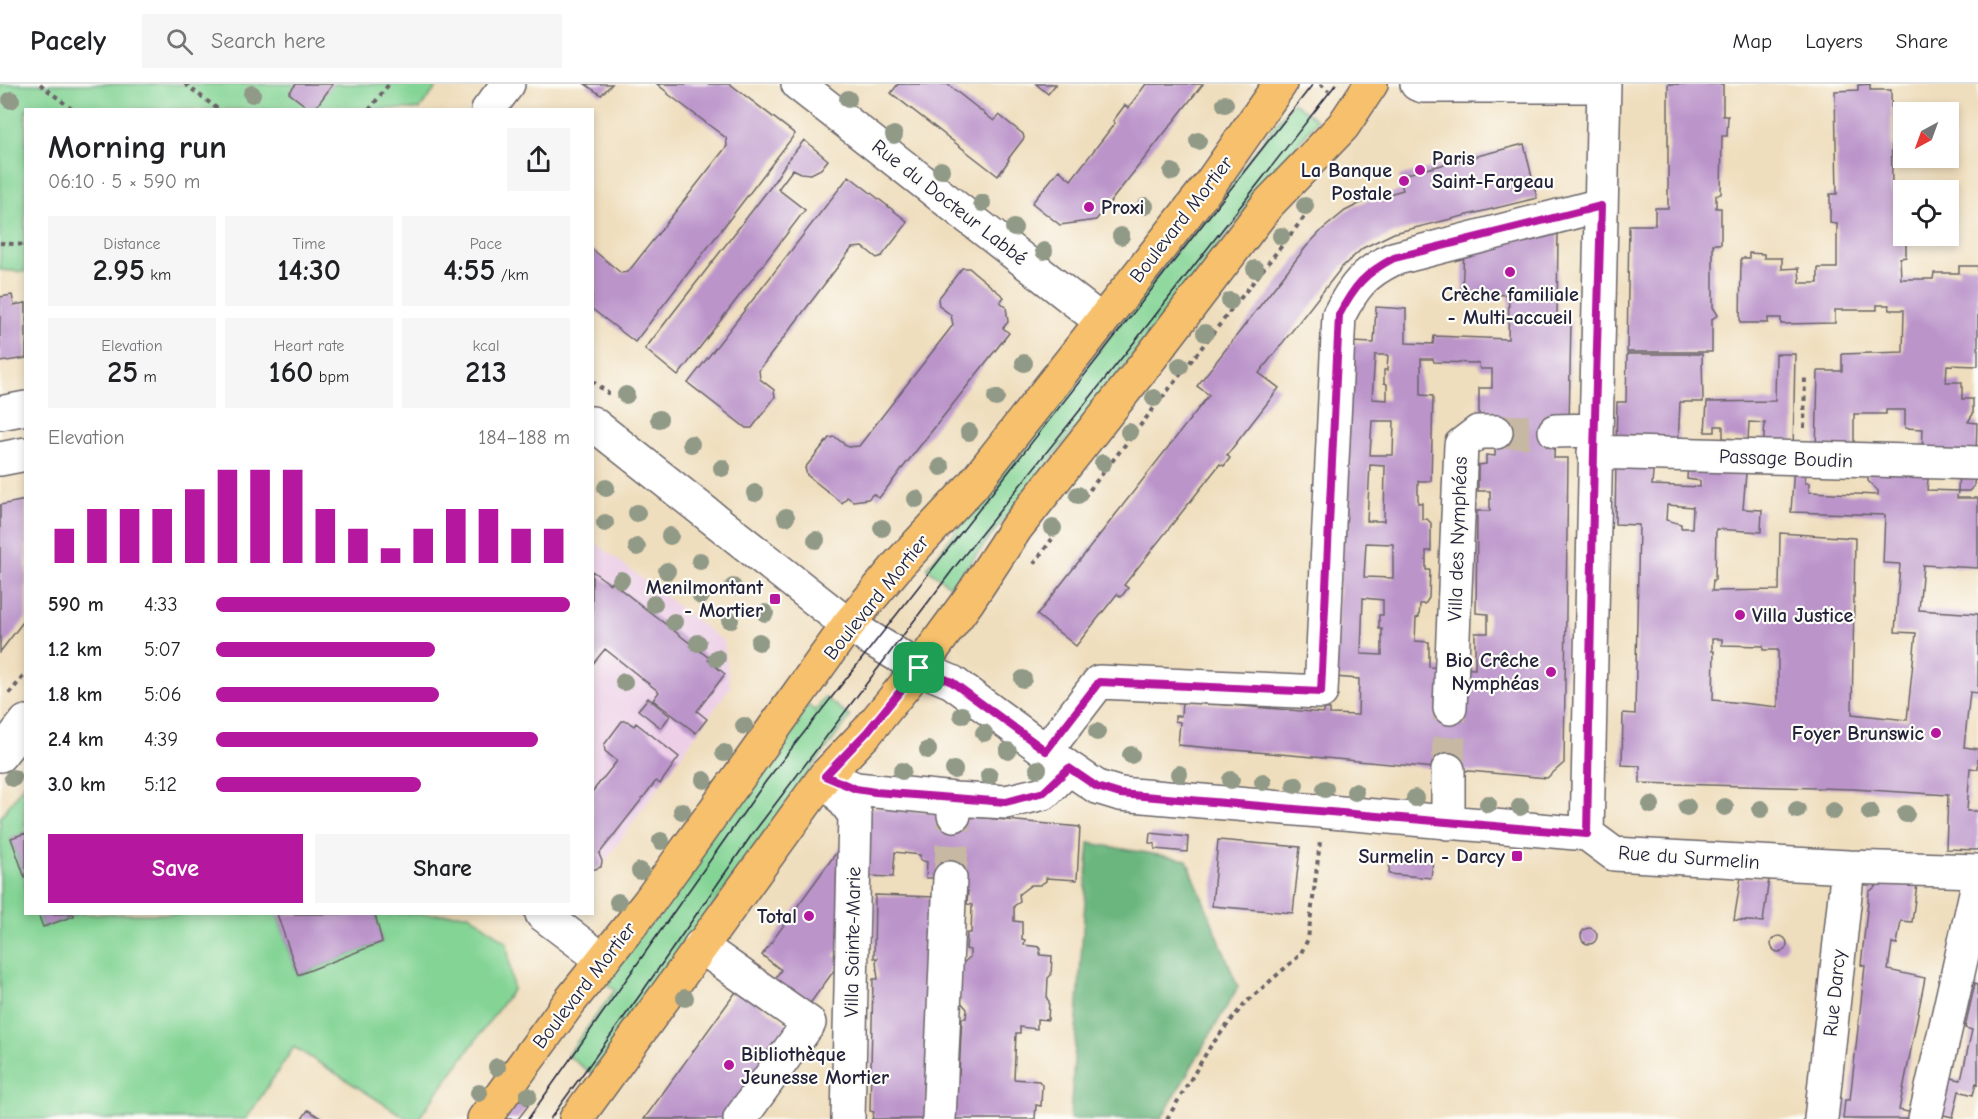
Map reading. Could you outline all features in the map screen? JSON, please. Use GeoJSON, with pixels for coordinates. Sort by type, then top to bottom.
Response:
{"type":"FeatureCollection","features":[{"type":"Feature","properties":{"kind":"main road","name":"Boulevard Mortier"},"geometry":{"type":"LineString","coordinates":[[484,1119],[571,999],[656,892],[848,625],[899,564],[972,486],[1210,184],[1280,84]]}},
{"type":"Feature","properties":{"kind":"main road"},"geometry":{"type":"LineString","coordinates":[[576,1119],[825,776],[867,732],[919,668],[968,601],[1016,528],[1268,204],[1342,126],[1371,84]]}},
{"type":"Feature","properties":{"kind":"street"},"geometry":{"type":"LineString","coordinates":[[490,108],[508,84]]}},
{"type":"Feature","properties":{"kind":"street","name":"Rue du Docteur Labbé"},"geometry":{"type":"LineString","coordinates":[[798,84],[1101,321]]}},
{"type":"Feature","properties":{"kind":"street"},"geometry":{"type":"LineString","coordinates":[[594,425],[848,625],[919,668],[952,682],[1097,787],[1120,794],[1587,834],[1604,85],[1423,86],[1417,84]]}},
{"type":"Feature","properties":{"kind":"street"},"geometry":{"type":"LineString","coordinates":[[825,776],[856,789],[954,807],[1006,802],[1044,792],[1057,760],[1099,682],[1321,692],[1339,315],[1350,294],[1362,278],[1394,258],[1601,206]]}},
{"type":"Feature","properties":{"kind":"street"},"geometry":{"type":"LineString","coordinates":[[0,413],[24,408]]}},
{"type":"Feature","properties":{"kind":"street"},"geometry":{"type":"LineString","coordinates":[[1555,431],[1595,441]]}},
{"type":"Feature","properties":{"kind":"street","name":"Villa des Nymphéas"},"geometry":{"type":"LineString","coordinates":[[1450,708],[1461,445],[1478,432],[1496,432]]}},
{"type":"Feature","properties":{"kind":"street","name":"Passage Boudin"},"geometry":{"type":"LineString","coordinates":[[1595,441],[1804,458],[1978,464]]}},
{"type":"Feature","properties":{"kind":"street"},"geometry":{"type":"LineString","coordinates":[[0,459],[24,454]]}},
{"type":"Feature","properties":{"kind":"street"},"geometry":{"type":"LineString","coordinates":[[0,755],[16,710]]}},
{"type":"Feature","properties":{"kind":"street"},"geometry":{"type":"LineString","coordinates":[[1448,770],[1448,823]]}},
{"type":"Feature","properties":{"kind":"street","name":"Villa Sainte-Marie"},"geometry":{"type":"LineString","coordinates":[[825,776],[855,815],[848,1119]]}},
{"type":"Feature","properties":{"kind":"street","name":"Rue du Surmelin"},"geometry":{"type":"LineString","coordinates":[[1587,834],[1614,854],[1848,867],[1978,871]]}},
{"type":"Feature","properties":{"kind":"street","name":"Rue Darcy"},"geometry":{"type":"LineString","coordinates":[[1821,1119],[1848,867]]}},
{"type":"Feature","properties":{"kind":"street"},"geometry":{"type":"LineString","coordinates":[[939,1119],[950,878]]}},
{"type":"Feature","properties":{"kind":"street"},"geometry":{"type":"LineString","coordinates":[[1925,1119],[1978,884]]}},
{"type":"Feature","properties":{"kind":"street"},"geometry":{"type":"LineString","coordinates":[[543,915],[603,960]]}},
{"type":"Feature","properties":{"kind":"street"},"geometry":{"type":"LineString","coordinates":[[700,946],[809,1023],[740,1119]]}},
{"type":"Feature","properties":{"kind":"path"},"geometry":{"type":"LineString","coordinates":[[40,84],[70,108]]}},
{"type":"Feature","properties":{"kind":"path"},"geometry":{"type":"LineString","coordinates":[[185,84],[216,108]]}},
{"type":"Feature","properties":{"kind":"path"},"geometry":{"type":"LineString","coordinates":[[371,108],[389,84]]}},
{"type":"Feature","properties":{"kind":"path"},"geometry":{"type":"LineString","coordinates":[[1078,506],[1312,207]]}},
{"type":"Feature","properties":{"kind":"path"},"geometry":{"type":"LineString","coordinates":[[0,243],[24,245]]}},
{"type":"Feature","properties":{"kind":"path"},"geometry":{"type":"LineString","coordinates":[[1804,458],[1805,375]]}},
{"type":"Feature","properties":{"kind":"path"},"geometry":{"type":"LineString","coordinates":[[1030,569],[1055,534]]}},
{"type":"Feature","properties":{"kind":"path"},"geometry":{"type":"LineString","coordinates":[[16,710],[24,680]]}},
{"type":"Feature","properties":{"kind":"path"},"geometry":{"type":"LineString","coordinates":[[1167,1119],[1210,1047],[1244,1004],[1300,955],[1308,939],[1320,849]]}},
{"type":"Feature","properties":{"kind":"shaded area"},"geometry":{"type":"Polygon","coordinates":[[[594,542],[724,642],[730,687],[601,867],[595,871],[594,542]]]}},
{"type":"Feature","properties":{"kind":"green space"},"geometry":{"type":"Polygon","coordinates":[[[0,84],[439,84],[421,108],[24,108],[24,272],[0,270],[0,84]]]}},
{"type":"Feature","properties":{"kind":"green space"},"geometry":{"type":"Polygon","coordinates":[[[1293,102],[1317,120],[951,587],[927,568],[1293,102]]]}},
{"type":"Feature","properties":{"kind":"green space"},"geometry":{"type":"Polygon","coordinates":[[[825,697],[850,717],[592,1074],[567,1055],[615,990],[603,980],[808,705],[815,711],[825,697]]]}},
{"type":"Feature","properties":{"kind":"green space"},"geometry":{"type":"Polygon","coordinates":[[[24,784],[24,833],[11,838],[24,876],[24,915],[38,915],[43,927],[74,915],[277,915],[298,975],[382,942],[375,915],[470,915],[507,943],[513,989],[418,1119],[408,1119],[294,1047],[246,1119],[0,1119],[0,818],[24,784]]]}},
{"type":"Feature","properties":{"kind":"green space"},"geometry":{"type":"Polygon","coordinates":[[[1089,843],[1187,860],[1238,987],[1161,1119],[1070,1119],[1089,843]]]}},
{"type":"Feature","properties":{"kind":"building"},"geometry":{"type":"Polygon","coordinates":[[[296,84],[333,84],[315,108],[308,108],[289,93],[296,84]]]}},
{"type":"Feature","properties":{"kind":"building"},"geometry":{"type":"Polygon","coordinates":[[[585,84],[612,84],[601,95],[585,84]]]}},
{"type":"Feature","properties":{"kind":"building"},"geometry":{"type":"Polygon","coordinates":[[[657,84],[730,84],[795,134],[635,342],[594,311],[594,251],[621,273],[628,272],[727,146],[726,138],[657,84]]]}},
{"type":"Feature","properties":{"kind":"building"},"geometry":{"type":"Polygon","coordinates":[[[898,84],[947,84],[994,121],[999,115],[1023,134],[1024,138],[998,176],[891,93],[898,84]]]}},
{"type":"Feature","properties":{"kind":"building"},"geometry":{"type":"Polygon","coordinates":[[[1036,84],[1056,84],[1048,94],[1036,84]]]}},
{"type":"Feature","properties":{"kind":"building"},"geometry":{"type":"Polygon","coordinates":[[[1146,84],[1203,84],[1096,220],[1060,225],[1032,203],[1059,170],[1071,180],[1115,123],[1113,121],[1125,105],[1128,108],[1146,84]]]}},
{"type":"Feature","properties":{"kind":"building"},"geometry":{"type":"Polygon","coordinates":[[[1668,84],[1723,84],[1723,116],[1728,116],[1727,136],[1722,136],[1721,194],[1716,195],[1716,208],[1721,208],[1721,244],[1713,244],[1713,307],[1718,315],[1712,319],[1712,352],[1627,352],[1629,225],[1655,225],[1655,208],[1668,208],[1668,84]]]}},
{"type":"Feature","properties":{"kind":"building"},"geometry":{"type":"Polygon","coordinates":[[[1870,84],[1870,90],[1891,90],[1893,246],[1906,246],[1906,257],[1900,258],[1901,279],[1933,279],[1934,273],[1959,273],[1959,266],[1978,266],[1978,366],[1947,365],[1946,382],[1962,382],[1962,399],[1973,399],[1973,414],[1968,422],[1977,423],[1976,457],[1922,455],[1923,429],[1905,428],[1905,410],[1886,410],[1886,414],[1854,414],[1854,453],[1816,452],[1818,371],[1842,371],[1842,354],[1903,352],[1904,310],[1890,310],[1889,305],[1877,305],[1877,310],[1835,310],[1835,323],[1781,324],[1781,318],[1768,318],[1768,323],[1740,323],[1741,258],[1749,258],[1749,253],[1764,254],[1764,258],[1782,258],[1782,269],[1799,268],[1800,283],[1818,283],[1818,268],[1837,268],[1837,224],[1830,223],[1830,194],[1837,194],[1835,91],[1858,90],[1858,85],[1870,84]]]}},
{"type":"Feature","properties":{"kind":"building"},"geometry":{"type":"Polygon","coordinates":[[[804,140],[828,160],[821,169],[811,174],[793,169],[778,189],[805,210],[678,376],[645,349],[804,140]]]}},
{"type":"Feature","properties":{"kind":"building"},"geometry":{"type":"Polygon","coordinates":[[[1524,144],[1537,198],[1394,233],[1363,248],[1342,267],[1259,373],[1279,388],[1227,455],[1230,458],[1224,466],[1220,464],[1124,585],[1128,588],[1121,597],[1117,594],[1076,646],[1037,615],[1209,395],[1197,386],[1306,247],[1323,229],[1345,211],[1365,201],[1403,190],[1399,176],[1524,144]]]}},
{"type":"Feature","properties":{"kind":"building"},"geometry":{"type":"Polygon","coordinates":[[[849,176],[907,221],[906,225],[882,256],[877,258],[863,247],[852,248],[759,370],[760,379],[774,390],[775,397],[752,428],[746,428],[688,383],[849,176]]]}},
{"type":"Feature","properties":{"kind":"building"},"geometry":{"type":"Polygon","coordinates":[[[1558,231],[1557,321],[1571,321],[1569,424],[1555,424],[1554,458],[1568,458],[1564,763],[1547,778],[1178,745],[1180,722],[1175,721],[1175,716],[1181,716],[1182,701],[1324,713],[1324,709],[1330,709],[1330,714],[1358,715],[1359,679],[1335,677],[1350,342],[1374,343],[1376,307],[1406,309],[1406,343],[1433,344],[1434,336],[1508,339],[1509,295],[1462,293],[1464,250],[1558,231]],[[1375,355],[1372,399],[1387,400],[1384,370],[1387,370],[1388,355],[1375,355]],[[1421,359],[1421,395],[1433,396],[1431,481],[1418,481],[1418,503],[1422,503],[1422,519],[1427,519],[1431,523],[1431,551],[1426,551],[1426,570],[1430,570],[1429,598],[1425,604],[1420,604],[1419,617],[1416,618],[1415,641],[1429,642],[1429,667],[1475,669],[1475,633],[1488,633],[1488,614],[1476,613],[1477,511],[1490,511],[1490,491],[1478,491],[1478,465],[1486,464],[1486,455],[1495,456],[1496,424],[1487,424],[1487,415],[1479,415],[1479,388],[1492,388],[1492,369],[1480,369],[1479,363],[1434,362],[1433,359],[1421,359]],[[1372,421],[1370,455],[1393,455],[1394,421],[1372,421]],[[1370,465],[1367,521],[1384,521],[1385,466],[1370,465]],[[1366,543],[1364,577],[1393,578],[1393,544],[1366,543]],[[1363,598],[1361,654],[1382,655],[1382,629],[1379,629],[1379,615],[1383,615],[1383,600],[1363,598]]]}},
{"type":"Feature","properties":{"kind":"building"},"geometry":{"type":"Polygon","coordinates":[[[962,268],[969,268],[1004,297],[1000,302],[1006,307],[1008,322],[1003,328],[1009,333],[879,498],[873,494],[868,499],[853,501],[847,497],[842,503],[807,475],[805,468],[829,438],[835,437],[848,447],[859,446],[953,325],[951,315],[939,306],[938,299],[962,268]]]}},
{"type":"Feature","properties":{"kind":"building"},"geometry":{"type":"Polygon","coordinates":[[[12,295],[14,305],[24,303],[24,358],[0,362],[0,297],[12,295]]]}},
{"type":"Feature","properties":{"kind":"building"},"geometry":{"type":"Polygon","coordinates":[[[1627,354],[1702,354],[1703,402],[1680,402],[1678,447],[1616,445],[1617,402],[1626,402],[1627,354]]]}},
{"type":"Feature","properties":{"kind":"building"},"geometry":{"type":"Polygon","coordinates":[[[1776,354],[1795,354],[1793,451],[1763,449],[1765,423],[1749,422],[1748,440],[1723,438],[1723,426],[1715,426],[1715,432],[1705,432],[1707,402],[1775,401],[1776,354]]]}},
{"type":"Feature","properties":{"kind":"building"},"geometry":{"type":"Polygon","coordinates":[[[1616,458],[1654,459],[1652,485],[1700,487],[1700,481],[1687,479],[1688,460],[1746,473],[1743,509],[1762,510],[1761,532],[1716,529],[1715,580],[1713,580],[1712,591],[1779,590],[1780,533],[1855,538],[1852,714],[1907,720],[1916,633],[1895,632],[1900,564],[1883,563],[1885,515],[1791,512],[1794,464],[1806,465],[1805,483],[1809,483],[1809,492],[1878,495],[1878,491],[1868,481],[1868,467],[1929,469],[1927,490],[1958,491],[1957,498],[1978,498],[1978,568],[1923,565],[1919,610],[1978,614],[1978,693],[1970,692],[1964,747],[1978,749],[1978,769],[1970,768],[1967,811],[1978,811],[1978,850],[1946,849],[1948,795],[1853,789],[1640,783],[1640,766],[1622,765],[1623,713],[1635,714],[1639,525],[1615,524],[1616,458]],[[1667,505],[1666,520],[1681,524],[1681,528],[1692,528],[1693,507],[1667,505]],[[1712,639],[1712,651],[1714,651],[1713,700],[1778,707],[1778,650],[1763,650],[1763,646],[1722,645],[1722,639],[1712,639]]]}},
{"type":"Feature","properties":{"kind":"building"},"geometry":{"type":"Polygon","coordinates":[[[1959,470],[1975,471],[1974,486],[1969,491],[1958,491],[1959,470]]]}},
{"type":"Feature","properties":{"kind":"building"},"geometry":{"type":"Polygon","coordinates":[[[24,500],[24,621],[0,652],[0,505],[24,500]]]}},
{"type":"Feature","properties":{"kind":"building"},"geometry":{"type":"Polygon","coordinates":[[[594,572],[610,584],[611,582],[709,658],[708,660],[725,674],[697,711],[707,719],[696,733],[653,700],[659,692],[605,649],[594,663],[594,572]]]}},
{"type":"Feature","properties":{"kind":"building"},"geometry":{"type":"Polygon","coordinates":[[[648,698],[670,716],[661,728],[638,710],[648,698]]]}},
{"type":"Feature","properties":{"kind":"building"},"geometry":{"type":"Polygon","coordinates":[[[622,721],[627,721],[634,726],[636,723],[679,757],[660,784],[656,781],[599,854],[602,861],[601,867],[594,869],[594,790],[617,761],[605,751],[604,745],[622,721]]]}},
{"type":"Feature","properties":{"kind":"building"},"geometry":{"type":"Polygon","coordinates":[[[870,807],[1080,827],[1077,880],[1046,878],[1046,881],[1040,885],[1031,885],[1019,894],[1020,902],[1014,906],[1014,921],[1022,922],[1024,945],[1040,947],[1040,955],[1052,956],[1051,975],[1048,978],[1048,1020],[1037,1019],[1037,1029],[1020,1027],[1020,1033],[1016,1033],[1014,1079],[1039,1081],[1042,1085],[1041,1106],[1036,1105],[1035,1119],[947,1119],[956,1073],[959,1074],[962,1018],[966,1018],[967,1009],[959,1000],[961,965],[970,957],[970,950],[966,949],[967,933],[971,933],[972,905],[967,904],[968,891],[961,891],[937,878],[926,878],[927,862],[920,860],[920,855],[895,852],[893,877],[867,876],[866,849],[870,807]]]}},
{"type":"Feature","properties":{"kind":"building"},"geometry":{"type":"Polygon","coordinates":[[[1150,833],[1188,837],[1187,852],[1155,849],[1155,844],[1149,843],[1150,833]]]}},
{"type":"Feature","properties":{"kind":"building"},"geometry":{"type":"Polygon","coordinates":[[[24,834],[24,875],[11,838],[24,834]]]}},
{"type":"Feature","properties":{"kind":"building"},"geometry":{"type":"Polygon","coordinates":[[[1218,840],[1300,847],[1293,913],[1212,906],[1218,840]]]}},
{"type":"Feature","properties":{"kind":"building"},"geometry":{"type":"Polygon","coordinates":[[[844,842],[841,947],[835,955],[841,961],[806,1009],[771,984],[781,970],[762,955],[844,842]]]}},
{"type":"Feature","properties":{"kind":"building"},"geometry":{"type":"Polygon","coordinates":[[[1390,856],[1433,860],[1431,878],[1389,874],[1390,856]]]}},
{"type":"Feature","properties":{"kind":"building"},"geometry":{"type":"Polygon","coordinates":[[[1741,877],[1769,878],[1763,922],[1734,920],[1741,877]]]}},
{"type":"Feature","properties":{"kind":"building"},"geometry":{"type":"Polygon","coordinates":[[[1879,884],[1917,884],[1912,922],[1901,921],[1897,944],[1892,943],[1888,970],[1925,978],[1899,1110],[1917,1114],[1916,1119],[1843,1119],[1845,1100],[1850,1100],[1865,966],[1861,965],[1869,892],[1879,884]]]}},
{"type":"Feature","properties":{"kind":"building"},"geometry":{"type":"Polygon","coordinates":[[[875,895],[936,897],[927,1119],[872,1119],[874,1112],[870,1111],[873,979],[878,979],[876,962],[878,958],[874,958],[875,895]]]}},
{"type":"Feature","properties":{"kind":"building"},"geometry":{"type":"Polygon","coordinates":[[[38,915],[74,915],[74,916],[43,927],[38,915]]]}},
{"type":"Feature","properties":{"kind":"building"},"geometry":{"type":"Polygon","coordinates":[[[277,915],[375,915],[382,942],[298,975],[277,915]]]}},
{"type":"Feature","properties":{"kind":"building"},"geometry":{"type":"Polygon","coordinates":[[[1589,928],[1595,930],[1597,936],[1595,942],[1589,944],[1583,942],[1581,936],[1583,930],[1589,928]]]}},
{"type":"Feature","properties":{"kind":"building"},"geometry":{"type":"Polygon","coordinates":[[[1779,936],[1785,938],[1787,944],[1785,950],[1779,952],[1773,950],[1771,944],[1773,938],[1779,936]]]}},
{"type":"Feature","properties":{"kind":"building"},"geometry":{"type":"Polygon","coordinates":[[[1975,983],[1978,984],[1978,1084],[1976,1083],[1973,1095],[1959,1091],[1953,1117],[1934,1113],[1942,1076],[1961,1080],[1972,1030],[1965,1028],[1975,983]]]}},
{"type":"Feature","properties":{"kind":"building"},"geometry":{"type":"Polygon","coordinates":[[[738,989],[795,1030],[730,1119],[644,1119],[738,989]]]}},
{"type":"Feature","properties":{"kind":"building"},"geometry":{"type":"Polygon","coordinates":[[[518,1098],[528,1106],[518,1119],[502,1119],[518,1098]]]}},
{"type":"Feature","properties":{"kind":"building"},"geometry":{"type":"Polygon","coordinates":[[[308,1110],[322,1119],[302,1119],[308,1110]]]}},
{"type":"Feature","properties":{"kind":"tunnel"},"geometry":{"type":"LineString","coordinates":[[1496,432],[1555,431]]}},
{"type":"Feature","properties":{"kind":"tunnel"},"geometry":{"type":"LineString","coordinates":[[1448,770],[1450,708]]}},
{"type":"Feature","properties":{"kind":"tunnel"},"geometry":{"type":"LineString","coordinates":[[950,878],[954,815]]}},
{"type":"Feature","properties":{"kind":"tram line"},"geometry":{"type":"LineString","coordinates":[[528,1119],[766,781],[1313,84]]}},
{"type":"Feature","properties":{"kind":"tram line"},"geometry":{"type":"LineString","coordinates":[[550,1119],[751,836],[954,568],[1336,84]]}},
{"type":"Feature","properties":{"kind":"place","name":"Paris Saint-Fargeau"},"geometry":{"type":"Point","coordinates":[1420,170]}},
{"type":"Feature","properties":{"kind":"place","name":"La Banque Postale"},"geometry":{"type":"Point","coordinates":[1404,181]}},
{"type":"Feature","properties":{"kind":"place","name":"Proxi"},"geometry":{"type":"Point","coordinates":[1089,207]}},
{"type":"Feature","properties":{"kind":"place","name":"Crèche familiale - Multi-accueil"},"geometry":{"type":"Point","coordinates":[1510,272]}},
{"type":"Feature","properties":{"kind":"place","name":"Menilmontant - Mortier"},"geometry":{"type":"Point","coordinates":[775,599]}},
{"type":"Feature","properties":{"kind":"place","name":"Villa Justice"},"geometry":{"type":"Point","coordinates":[1740,615]}},
{"type":"Feature","properties":{"kind":"place","name":"Bio Crêche Nymphéas"},"geometry":{"type":"Point","coordinates":[1551,672]}},
{"type":"Feature","properties":{"kind":"place","name":"Foyer Brunswic"},"geometry":{"type":"Point","coordinates":[1936,733]}},
{"type":"Feature","properties":{"kind":"place","name":"Surmelin - Darcy"},"geometry":{"type":"Point","coordinates":[1517,856]}},
{"type":"Feature","properties":{"kind":"place","name":"Total"},"geometry":{"type":"Point","coordinates":[809,916]}},
{"type":"Feature","properties":{"kind":"place","name":"Bibliothèque Jeunesse Mortier"},"geometry":{"type":"Point","coordinates":[729,1065]}},
{"type":"Feature","properties":{"kind":"route"},"geometry":{"type":"LineString","coordinates":[[1601,206],[1587,834],[1120,794],[1097,787],[1069,768],[1044,792],[1006,802],[875,792],[856,789],[825,776],[867,732],[919,668],[952,682],[1046,751],[1099,682],[1321,692],[1339,315],[1350,294],[1362,278],[1394,258],[1601,206]]}}]}
